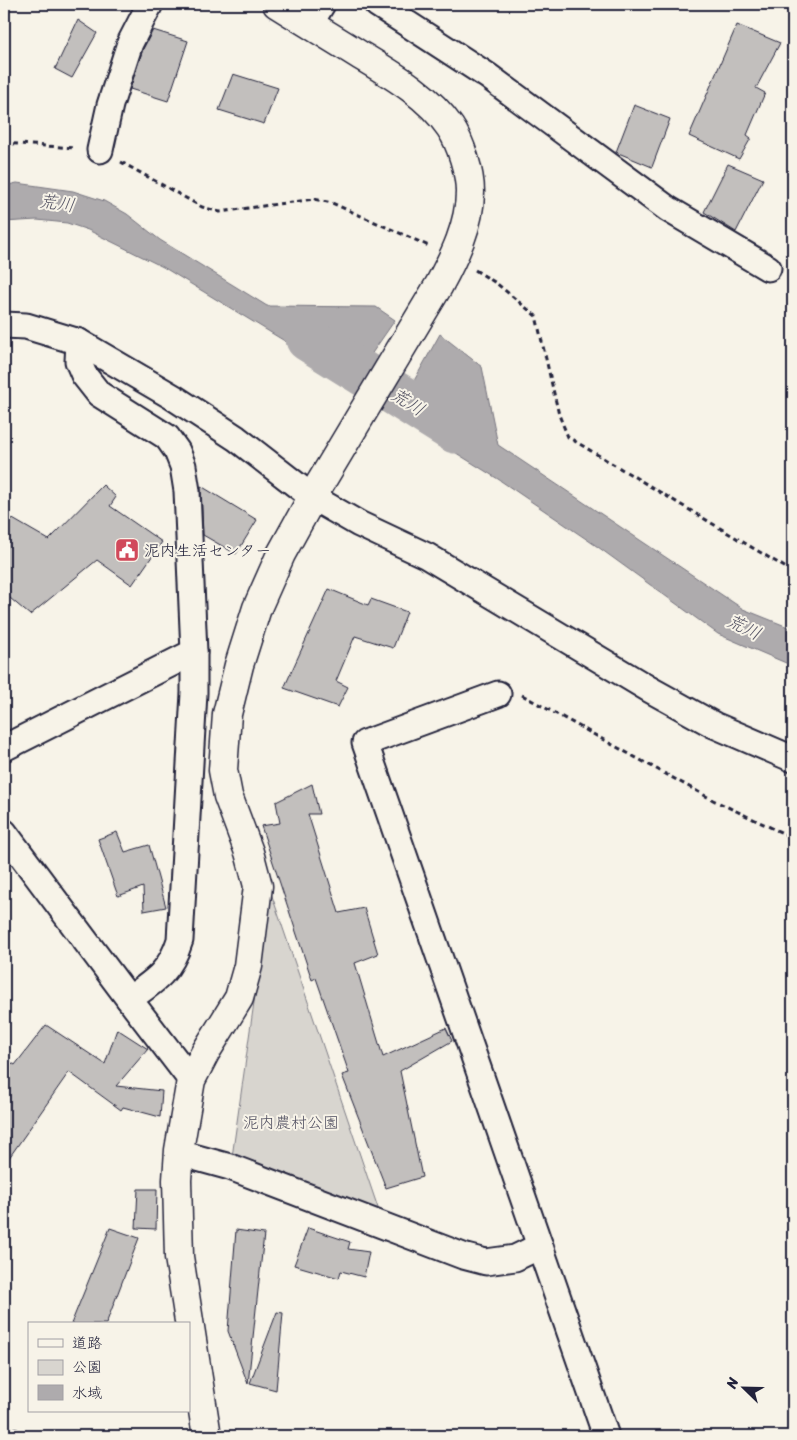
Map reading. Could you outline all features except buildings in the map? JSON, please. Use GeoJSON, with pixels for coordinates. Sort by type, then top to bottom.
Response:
{"type":"FeatureCollection","features":[{"type":"Feature","properties":{"kind":"street"},"geometry":{"type":"LineString","coordinates":[[100,150],[110,104],[130,43],[150,4]]}},
{"type":"Feature","properties":{"kind":"street"},"geometry":{"type":"LineString","coordinates":[[189,1322],[179,1257],[179,1153],[191,1080],[205,1053],[239,998],[248,966],[258,886],[249,852],[228,796],[223,770],[227,714],[238,665],[258,608],[281,554],[315,492],[454,257],[466,221],[470,192],[465,160],[451,128],[428,101],[386,72],[316,14],[277,4]]}},
{"type":"Feature","properties":{"kind":"street"},"geometry":{"type":"LineString","coordinates":[[377,4],[488,76],[668,209],[768,268]]}},
{"type":"Feature","properties":{"kind":"street"},"geometry":{"type":"LineString","coordinates":[[4,325],[26,326],[79,342],[173,397],[236,438],[359,524],[428,556],[649,689],[714,724],[793,759]]}},
{"type":"Feature","properties":{"kind":"street"},"geometry":{"type":"LineString","coordinates":[[79,342],[78,361],[84,375],[99,394],[167,437],[177,451],[183,466],[187,491],[194,693],[180,940],[175,957],[165,971],[129,999]]}},
{"type":"Feature","properties":{"kind":"street"},"geometry":{"type":"LineString","coordinates":[[4,748],[194,652]]}},
{"type":"Feature","properties":{"kind":"street"},"geometry":{"type":"LineString","coordinates":[[498,694],[365,742],[606,1436]]}},
{"type":"Feature","properties":{"kind":"street"},"geometry":{"type":"LineString","coordinates":[[4,832],[191,1080]]}},
{"type":"Feature","properties":{"kind":"street"},"geometry":{"type":"LineString","coordinates":[[179,1153],[230,1168],[463,1256],[486,1262],[515,1258],[540,1246]]}},
{"type":"Feature","properties":{"kind":"street"},"geometry":{"type":"LineString","coordinates":[[190,1327],[207,1436]]}},
{"type":"Feature","properties":{"kind":"path"},"geometry":{"type":"LineString","coordinates":[[4,143],[100,150],[202,207],[220,212],[314,199],[332,203],[454,257],[496,283],[536,316],[559,415],[568,436],[790,568],[793,572]]}},
{"type":"Feature","properties":{"kind":"path"},"geometry":{"type":"LineString","coordinates":[[790,568],[793,561]]}},
{"type":"Feature","properties":{"kind":"path"},"geometry":{"type":"LineString","coordinates":[[498,694],[512,692],[527,696],[713,800],[793,838]]}},
{"type":"Feature","properties":{"kind":"path"},"geometry":{"type":"LineString","coordinates":[[4,1428],[45,1436]]}},
{"type":"Feature","properties":{"kind":"green space","name":"泥内農村公園"},"geometry":{"type":"Polygon","coordinates":[[[270,890],[379,1211],[232,1157],[270,890]]]}},
{"type":"Feature","properties":{"kind":"water"},"geometry":{"type":"Polygon","coordinates":[[[17,183],[73,191],[104,201],[127,214],[160,240],[267,306],[376,307],[395,320],[352,382],[163,267],[88,230],[67,223],[37,220],[4,222],[4,186],[17,183]]]}},
{"type":"Feature","properties":{"kind":"water"},"geometry":{"type":"Polygon","coordinates":[[[440,334],[482,367],[498,445],[743,609],[793,629],[793,666],[718,634],[598,547],[498,479],[395,415],[440,334]]]}},
{"type":"Feature","properties":{"kind":"waterway","name":"荒川"},"geometry":{"type":"LineString","coordinates":[[308,339],[455,431]]}},
{"type":"Feature","properties":{"kind":"place","name":"泥内生活センター"},"geometry":{"type":"Point","coordinates":[127,550]}}]}
